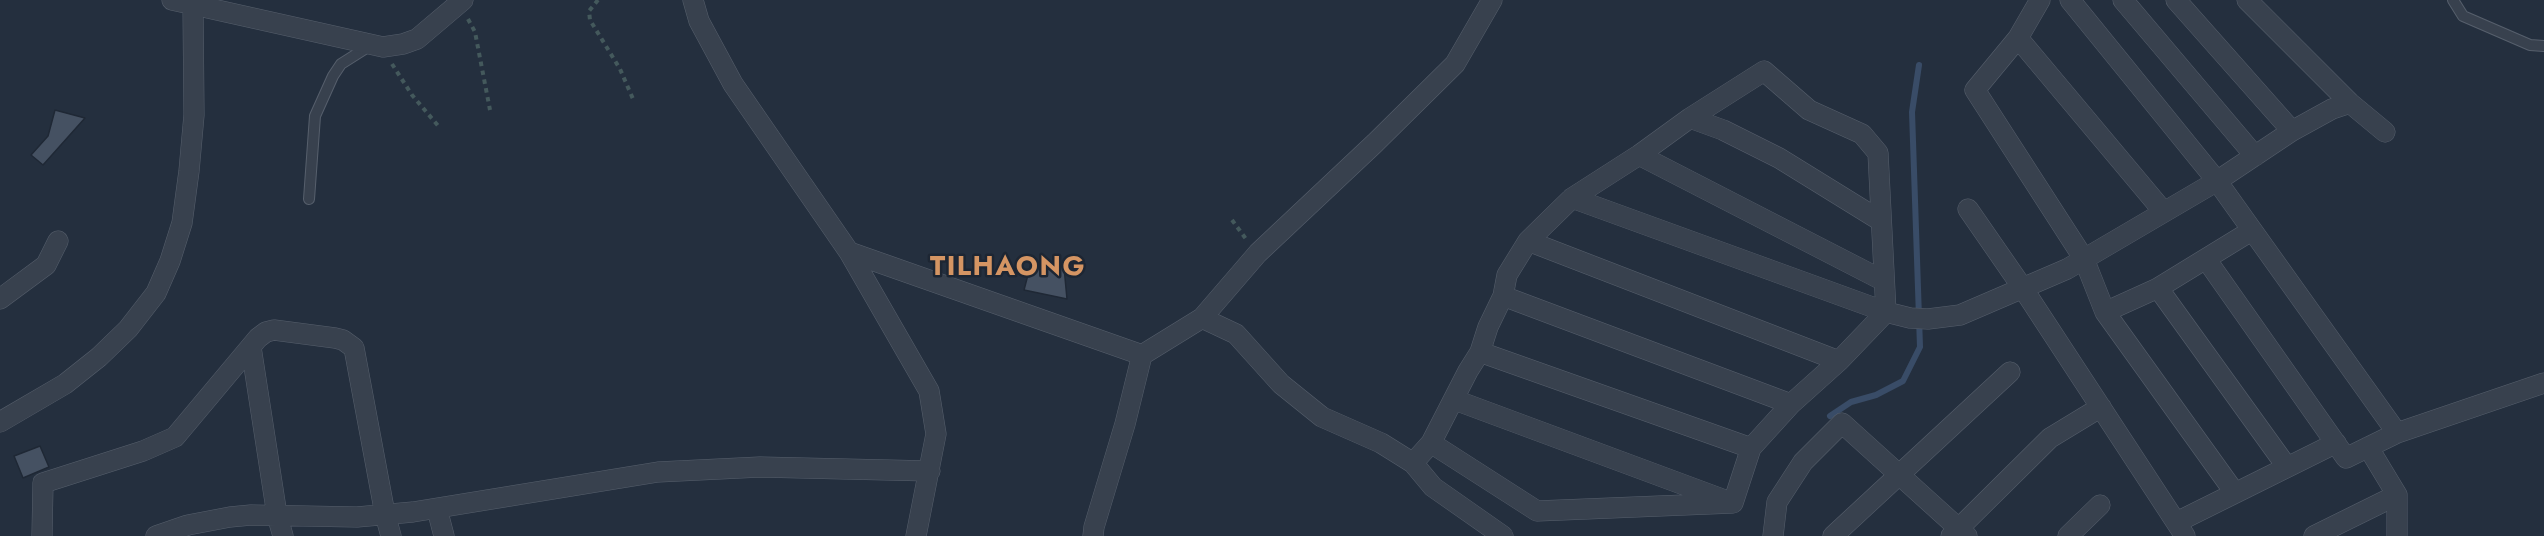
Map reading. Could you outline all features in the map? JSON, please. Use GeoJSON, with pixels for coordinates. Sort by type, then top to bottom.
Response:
{"type":"FeatureCollection","features":[{"type":"Feature","properties":{"kind":"street"},"geometry":{"type":"LineString","coordinates":[[693,0],[699,21],[733,84],[849,252],[929,391],[936,434],[916,536]]}},
{"type":"Feature","properties":{"kind":"street"},"geometry":{"type":"LineString","coordinates":[[1094,536],[1094,526],[1125,424],[1142,355],[1202,318],[1258,253],[1455,64],[1492,0]]}},
{"type":"Feature","properties":{"kind":"street"},"geometry":{"type":"LineString","coordinates":[[2040,0],[2018,38],[1976,90],[2084,259],[2105,312],[2235,493]]}},
{"type":"Feature","properties":{"kind":"street"},"geometry":{"type":"LineString","coordinates":[[2070,0],[2217,181],[2397,433]]}},
{"type":"Feature","properties":{"kind":"street"},"geometry":{"type":"LineString","coordinates":[[2124,0],[2255,156]]}},
{"type":"Feature","properties":{"kind":"street"},"geometry":{"type":"LineString","coordinates":[[2176,0],[2292,131]]}},
{"type":"Feature","properties":{"kind":"street"},"geometry":{"type":"LineString","coordinates":[[2247,0],[2350,103],[2385,132]]}},
{"type":"Feature","properties":{"kind":"street"},"geometry":{"type":"LineString","coordinates":[[0,422],[65,384],[99,357],[128,329],[156,293],[170,261],[182,223],[189,171],[194,115],[186,2],[377,46],[403,44],[417,39],[461,2]]}},
{"type":"Feature","properties":{"kind":"street"},"geometry":{"type":"LineString","coordinates":[[2018,38],[2163,211]]}},
{"type":"Feature","properties":{"kind":"street"},"geometry":{"type":"LineString","coordinates":[[1413,462],[1431,443],[1480,352],[1488,327],[1503,296],[1507,275],[1528,241],[1572,198],[1640,155],[1690,118],[1764,70],[1809,110],[1862,134],[1878,153],[1886,312],[1839,361],[1791,404],[1751,448],[1733,503]]}},
{"type":"Feature","properties":{"kind":"street"},"geometry":{"type":"LineString","coordinates":[[1572,198],[1886,312],[1919,319],[1960,315],[2067,269],[2217,181],[2292,131],[2332,109],[2350,103]]}},
{"type":"Feature","properties":{"kind":"street"},"geometry":{"type":"LineString","coordinates":[[1690,118],[1723,130],[1779,158],[1881,221]]}},
{"type":"Feature","properties":{"kind":"street"},"geometry":{"type":"LineString","coordinates":[[1640,155],[1884,281]]}},
{"type":"Feature","properties":{"kind":"street"},"geometry":{"type":"LineString","coordinates":[[1968,209],[2181,529],[2235,493],[2336,443]]}},
{"type":"Feature","properties":{"kind":"street"},"geometry":{"type":"LineString","coordinates":[[2105,312],[2158,288],[2251,231]]}},
{"type":"Feature","properties":{"kind":"street"},"geometry":{"type":"LineString","coordinates":[[1528,241],[1839,361]]}},
{"type":"Feature","properties":{"kind":"street"},"geometry":{"type":"LineString","coordinates":[[0,299],[46,265],[58,242]]}},
{"type":"Feature","properties":{"kind":"street"},"geometry":{"type":"LineString","coordinates":[[849,252],[1142,355]]}},
{"type":"Feature","properties":{"kind":"street"},"geometry":{"type":"LineString","coordinates":[[2206,259],[2346,458],[2397,433],[2544,383]]}},
{"type":"Feature","properties":{"kind":"street"},"geometry":{"type":"LineString","coordinates":[[2158,288],[2287,467]]}},
{"type":"Feature","properties":{"kind":"street"},"geometry":{"type":"LineString","coordinates":[[1503,296],[1791,404]]}},
{"type":"Feature","properties":{"kind":"street"},"geometry":{"type":"LineString","coordinates":[[1202,318],[1236,334],[1281,384],[1322,417],[1381,443],[1413,462],[1433,487],[1503,536]]}},
{"type":"Feature","properties":{"kind":"street"},"geometry":{"type":"LineString","coordinates":[[42,536],[43,483],[143,451],[175,437],[251,347],[266,332],[274,330],[335,338],[343,340],[354,348],[391,536]]}},
{"type":"Feature","properties":{"kind":"street"},"geometry":{"type":"LineString","coordinates":[[251,347],[283,536]]}},
{"type":"Feature","properties":{"kind":"street"},"geometry":{"type":"LineString","coordinates":[[1480,352],[1751,448]]}},
{"type":"Feature","properties":{"kind":"street"},"geometry":{"type":"LineString","coordinates":[[1833,536],[2010,372]]}},
{"type":"Feature","properties":{"kind":"street"},"geometry":{"type":"LineString","coordinates":[[1455,400],[1733,503]]}},
{"type":"Feature","properties":{"kind":"street"},"geometry":{"type":"LineString","coordinates":[[1773,536],[1777,502],[1803,462],[1842,423],[1900,474],[1959,533],[2050,438],[2101,407]]}},
{"type":"Feature","properties":{"kind":"street"},"geometry":{"type":"LineString","coordinates":[[1431,443],[1537,511],[1733,503]]}},
{"type":"Feature","properties":{"kind":"street"},"geometry":{"type":"LineString","coordinates":[[2368,447],[2397,495],[2397,536]]}},
{"type":"Feature","properties":{"kind":"street"},"geometry":{"type":"LineString","coordinates":[[156,536],[188,531],[231,517],[278,515],[357,517],[437,508],[658,472],[760,467],[930,471]]}},
{"type":"Feature","properties":{"kind":"street"},"geometry":{"type":"LineString","coordinates":[[2314,536],[2397,495]]}},
{"type":"Feature","properties":{"kind":"street"},"geometry":{"type":"LineString","coordinates":[[2068,536],[2100,505]]}},
{"type":"Feature","properties":{"kind":"street"},"geometry":{"type":"LineString","coordinates":[[437,508],[444,536]]}},
{"type":"Feature","properties":{"kind":"lane"},"geometry":{"type":"LineString","coordinates":[[2453,0],[2463,16],[2530,45],[2544,46]]}},
{"type":"Feature","properties":{"kind":"lane"},"geometry":{"type":"LineString","coordinates":[[309,199],[315,116],[341,64],[377,46]]}},
{"type":"Feature","properties":{"kind":"path"},"geometry":{"type":"LineString","coordinates":[[598,0],[589,11],[590,20],[620,69],[633,99]]}},
{"type":"Feature","properties":{"kind":"path"},"geometry":{"type":"LineString","coordinates":[[461,2],[475,32],[490,110]]}},
{"type":"Feature","properties":{"kind":"path"},"geometry":{"type":"LineString","coordinates":[[377,46],[400,79],[440,128]]}},
{"type":"Feature","properties":{"kind":"building"},"geometry":{"type":"Polygon","coordinates":[[[55,110],[85,118],[43,165],[31,155],[48,136],[55,110]]]}},
{"type":"Feature","properties":{"kind":"building"},"geometry":{"type":"Polygon","coordinates":[[[1031,263],[1064,267],[1067,299],[1024,290],[1031,263]]]}},
{"type":"Feature","properties":{"kind":"building"},"geometry":{"type":"Polygon","coordinates":[[[40,446],[49,467],[23,478],[14,456],[40,446]]]}},
{"type":"Feature","properties":{"kind":"waterway"},"geometry":{"type":"LineString","coordinates":[[1830,416],[1851,402],[1876,395],[1903,381],[1920,347],[1912,112],[1919,65]]}},
{"type":"Feature","properties":{"kind":"district","name":"TILHAONG"},"geometry":{"type":"Point","coordinates":[1008,268]}}]}
